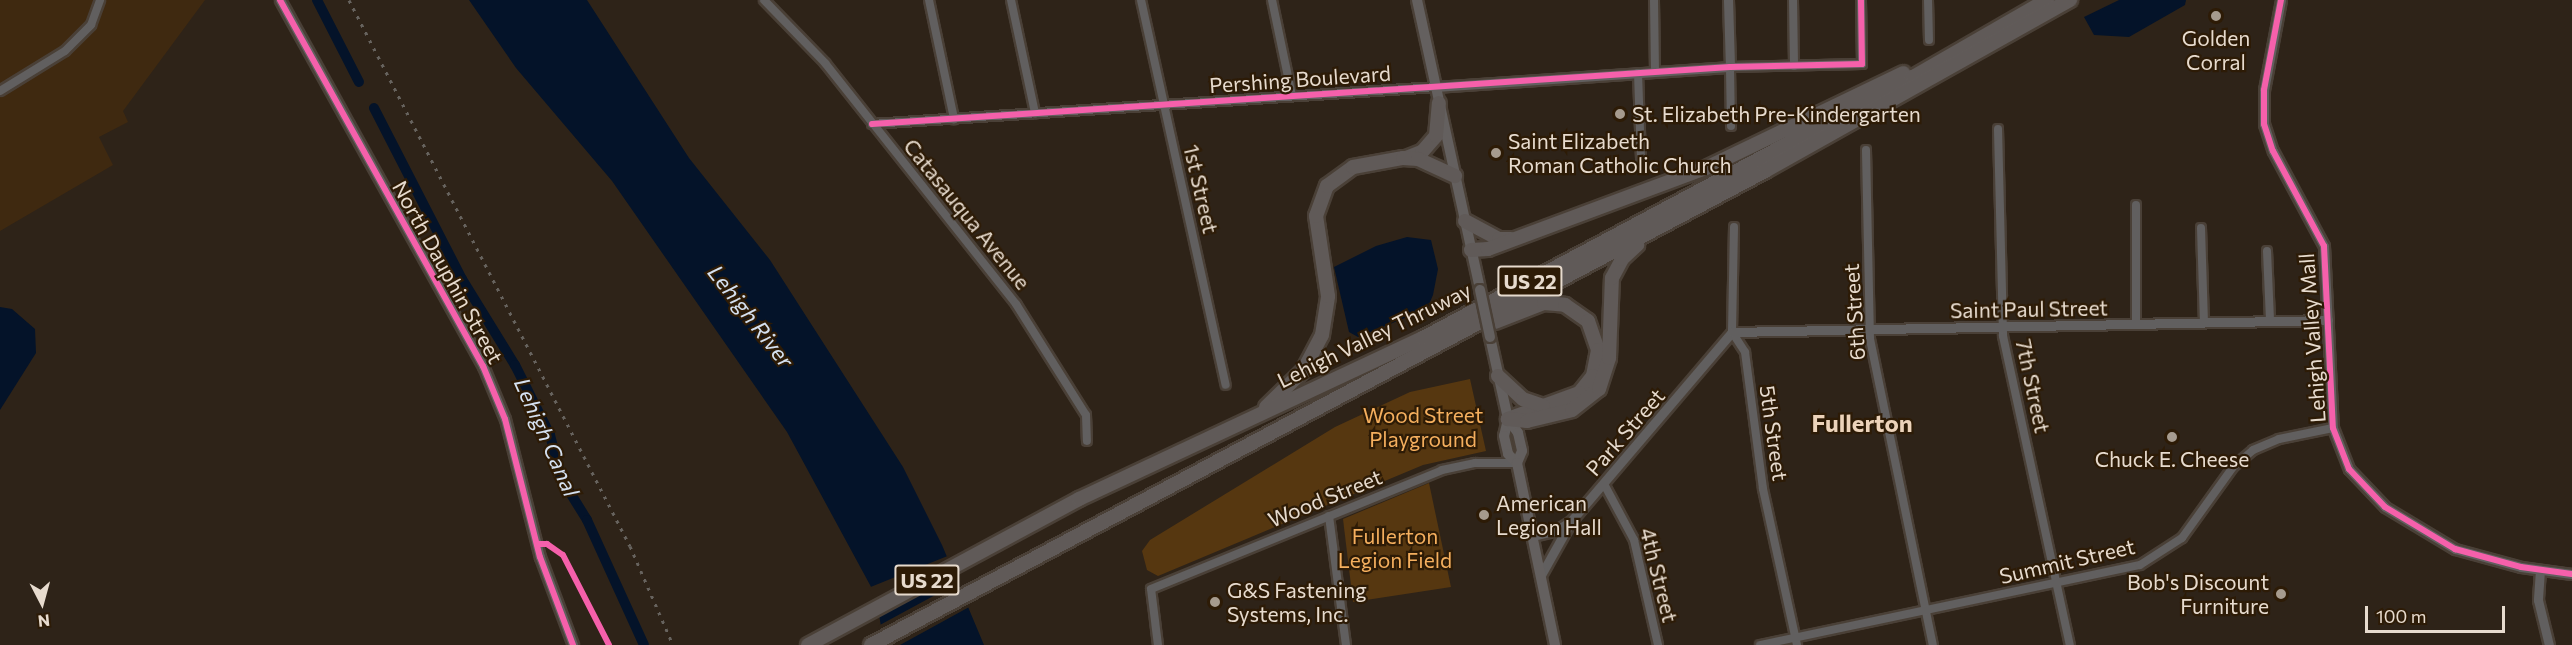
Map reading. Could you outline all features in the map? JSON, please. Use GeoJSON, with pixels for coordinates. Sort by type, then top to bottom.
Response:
{"type":"FeatureCollection","features":[{"type":"Feature","properties":{"kind":"highway","name":"Lehigh Valley Thruway"},"geometry":{"type":"LineString","coordinates":[[808,645],[1047,516],[1423,338],[1903,83],[2048,0]]}},
{"type":"Feature","properties":{"kind":"highway","name":"Lehigh Valley Thruway"},"geometry":{"type":"LineString","coordinates":[[871,645],[1765,171],[2070,0]]}},
{"type":"Feature","properties":{"kind":"highway"},"geometry":{"type":"LineString","coordinates":[[1471,250],[1488,249],[1706,168],[2003,25]]}},
{"type":"Feature","properties":{"kind":"highway"},"geometry":{"type":"LineString","coordinates":[[1254,417],[1303,370],[1322,335],[1328,296],[1316,216],[1323,192],[1332,180],[1353,167],[1403,158],[1422,152],[1436,136],[1439,103]]}},
{"type":"Feature","properties":{"kind":"highway"},"geometry":{"type":"LineString","coordinates":[[1403,158],[1424,162],[1455,176]]}},
{"type":"Feature","properties":{"kind":"highway"},"geometry":{"type":"LineString","coordinates":[[1508,419],[1527,421],[1565,413],[1593,396],[1608,366],[1610,284],[1622,259],[1632,248],[1765,171]]}},
{"type":"Feature","properties":{"kind":"highway"},"geometry":{"type":"LineString","coordinates":[[1465,221],[1500,239],[1513,239]]}},
{"type":"Feature","properties":{"kind":"highway"},"geometry":{"type":"LineString","coordinates":[[1418,354],[1544,303],[1565,305],[1583,316],[1591,328],[1598,350],[1598,364],[1593,376],[1580,393],[1508,419]]}},
{"type":"Feature","properties":{"kind":"highway"},"geometry":{"type":"LineString","coordinates":[[1498,376],[1523,399],[1545,406]]}},
{"type":"Feature","properties":{"kind":"main road"},"geometry":{"type":"LineString","coordinates":[[1417,0],[1508,419],[1518,433],[1522,451],[1517,463],[1555,645]]}},
{"type":"Feature","properties":{"kind":"street"},"geometry":{"type":"LineString","coordinates":[[0,92],[65,51],[91,25],[100,0]]}},
{"type":"Feature","properties":{"kind":"street","name":"North Dauphin Street"},"geometry":{"type":"LineString","coordinates":[[280,0],[486,372],[516,456],[540,557],[573,645]]}},
{"type":"Feature","properties":{"kind":"street","name":"Catasauqua Avenue"},"geometry":{"type":"LineString","coordinates":[[764,0],[825,63],[1016,304],[1086,415],[1087,441]]}},
{"type":"Feature","properties":{"kind":"street"},"geometry":{"type":"LineString","coordinates":[[929,0],[954,119]]}},
{"type":"Feature","properties":{"kind":"street"},"geometry":{"type":"LineString","coordinates":[[1011,0],[1035,113]]}},
{"type":"Feature","properties":{"kind":"street","name":"1st Street"},"geometry":{"type":"LineString","coordinates":[[1142,0],[1226,385]]}},
{"type":"Feature","properties":{"kind":"street"},"geometry":{"type":"LineString","coordinates":[[1272,0],[1292,96]]}},
{"type":"Feature","properties":{"kind":"street"},"geometry":{"type":"LineString","coordinates":[[1654,0],[1655,72]]}},
{"type":"Feature","properties":{"kind":"street"},"geometry":{"type":"LineString","coordinates":[[1728,0],[1731,126]]}},
{"type":"Feature","properties":{"kind":"street"},"geometry":{"type":"LineString","coordinates":[[1793,0],[1794,66]]}},
{"type":"Feature","properties":{"kind":"street"},"geometry":{"type":"LineString","coordinates":[[1730,68],[1862,64],[1861,0]]}},
{"type":"Feature","properties":{"kind":"street"},"geometry":{"type":"LineString","coordinates":[[1928,0],[1929,40]]}},
{"type":"Feature","properties":{"kind":"street","name":"Lehigh Valley Mall"},"geometry":{"type":"LineString","coordinates":[[2280,0],[2264,90],[2265,124],[2273,151],[2324,246],[2333,428],[2349,469],[2385,507],[2455,549],[2540,570],[2572,574]]}},
{"type":"Feature","properties":{"kind":"street","name":"Pershing Boulevard"},"geometry":{"type":"LineString","coordinates":[[872,124],[1730,68]]}},
{"type":"Feature","properties":{"kind":"street"},"geometry":{"type":"LineString","coordinates":[[1638,74],[1641,160]]}},
{"type":"Feature","properties":{"kind":"street","name":"7th Street"},"geometry":{"type":"LineString","coordinates":[[1998,129],[2002,328],[2070,645]]}},
{"type":"Feature","properties":{"kind":"street","name":"6th Street"},"geometry":{"type":"LineString","coordinates":[[1866,150],[1870,331],[1933,645]]}},
{"type":"Feature","properties":{"kind":"street"},"geometry":{"type":"LineString","coordinates":[[2136,205],[2136,325]]}},
{"type":"Feature","properties":{"kind":"street","name":"5th Street"},"geometry":{"type":"LineString","coordinates":[[1734,226],[1732,332],[1745,352],[1763,489],[1796,641]]}},
{"type":"Feature","properties":{"kind":"street"},"geometry":{"type":"LineString","coordinates":[[2201,228],[2204,323]]}},
{"type":"Feature","properties":{"kind":"street"},"geometry":{"type":"LineString","coordinates":[[2267,251],[2270,321]]}},
{"type":"Feature","properties":{"kind":"street","name":"Saint Paul Street"},"geometry":{"type":"LineString","coordinates":[[1732,332],[2328,320]]}},
{"type":"Feature","properties":{"kind":"street","name":"Park Street"},"geometry":{"type":"LineString","coordinates":[[1532,537],[1557,530],[1571,521],[1732,332]]}},
{"type":"Feature","properties":{"kind":"street","name":"Summit Street"},"geometry":{"type":"LineString","coordinates":[[1760,645],[1796,641],[1926,610],[2140,565],[2182,538],[2233,468],[2253,450],[2279,439],[2333,428]]}},
{"type":"Feature","properties":{"kind":"street","name":"Wood Street"},"geometry":{"type":"LineString","coordinates":[[1158,645],[1151,589],[1452,467],[1502,460],[1517,463]]}},
{"type":"Feature","properties":{"kind":"street","name":"4th Street"},"geometry":{"type":"LineString","coordinates":[[1604,484],[1634,540],[1658,645]]}},
{"type":"Feature","properties":{"kind":"street"},"geometry":{"type":"LineString","coordinates":[[1329,516],[1346,645]]}},
{"type":"Feature","properties":{"kind":"street"},"geometry":{"type":"LineString","coordinates":[[1540,577],[1544,564],[1571,521]]}},
{"type":"Feature","properties":{"kind":"street"},"geometry":{"type":"LineString","coordinates":[[2540,570],[2538,600],[2549,645]]}},
{"type":"Feature","properties":{"kind":"shaded area"},"geometry":{"type":"Polygon","coordinates":[[[0,0],[205,0],[123,111],[128,122],[99,137],[113,165],[0,231],[0,0]]]}},
{"type":"Feature","properties":{"kind":"green space","name":"Wood Street Playground"},"geometry":{"type":"Polygon","coordinates":[[[1470,379],[1486,451],[1423,465],[1158,576],[1147,570],[1142,551],[1150,540],[1335,427],[1410,392],[1470,379]]]}},
{"type":"Feature","properties":{"kind":"green space","name":"Fullerton Legion Field"},"geometry":{"type":"Polygon","coordinates":[[[1429,483],[1451,587],[1353,602],[1343,519],[1429,483]]]}},
{"type":"Feature","properties":{"kind":"water","name":"Lehigh River"},"geometry":{"type":"Polygon","coordinates":[[[469,0],[587,0],[689,158],[770,260],[903,467],[942,545],[984,645],[884,645],[876,596],[787,432],[612,181],[516,68],[469,0]]]}},
{"type":"Feature","properties":{"kind":"water"},"geometry":{"type":"Polygon","coordinates":[[[2119,0],[2186,0],[2185,5],[2129,37],[2094,35],[2084,17],[2119,0]]]}},
{"type":"Feature","properties":{"kind":"water"},"geometry":{"type":"Polygon","coordinates":[[[1407,237],[1431,240],[1438,269],[1433,295],[1427,309],[1358,337],[1349,332],[1334,267],[1376,246],[1407,237]]]}},
{"type":"Feature","properties":{"kind":"water"},"geometry":{"type":"Polygon","coordinates":[[[0,307],[12,309],[35,329],[36,353],[0,410],[0,307]]]}},
{"type":"Feature","properties":{"kind":"pier"},"geometry":{"type":"Polygon","coordinates":[[[950,555],[959,577],[878,610],[869,588],[950,555]]]}},
{"type":"Feature","properties":{"kind":"pier"},"geometry":{"type":"Polygon","coordinates":[[[961,581],[971,606],[900,645],[881,645],[878,626],[961,581]]]}},
{"type":"Feature","properties":{"kind":"waterway","name":"Lehigh Canal"},"geometry":{"type":"LineString","coordinates":[[317,0],[359,82]]}},
{"type":"Feature","properties":{"kind":"waterway","name":"Lehigh Canal"},"geometry":{"type":"LineString","coordinates":[[374,108],[462,279],[515,365],[550,435],[561,478],[587,520],[644,645]]}},
{"type":"Feature","properties":{"kind":"railway"},"geometry":{"type":"LineString","coordinates":[[349,0],[630,546],[673,645]]}},
{"type":"Feature","properties":{"kind":"cycle path"},"geometry":{"type":"LineString","coordinates":[[280,0],[483,366],[505,419],[540,557],[573,645]]}},
{"type":"Feature","properties":{"kind":"cycle path"},"geometry":{"type":"LineString","coordinates":[[872,124],[1730,67],[1862,64],[1861,0]]}},
{"type":"Feature","properties":{"kind":"cycle path"},"geometry":{"type":"LineString","coordinates":[[2281,0],[2264,90],[2264,124],[2273,151],[2324,246],[2333,428],[2349,469],[2385,507],[2455,549],[2521,567],[2572,574]]}},
{"type":"Feature","properties":{"kind":"cycle path"},"geometry":{"type":"LineString","coordinates":[[537,544],[547,544],[563,555],[609,645]]}},
{"type":"Feature","properties":{"kind":"place","name":"Golden Corral"},"geometry":{"type":"Point","coordinates":[2216,16]}},
{"type":"Feature","properties":{"kind":"place","name":"St. Elizabeth Pre-Kindergarten"},"geometry":{"type":"Point","coordinates":[1620,114]}},
{"type":"Feature","properties":{"kind":"place","name":"Saint Elizabeth Roman Catholic Church"},"geometry":{"type":"Point","coordinates":[1496,153]}},
{"type":"Feature","properties":{"kind":"place","name":"Chuck E. Cheese"},"geometry":{"type":"Point","coordinates":[2172,437]}},
{"type":"Feature","properties":{"kind":"place","name":"American Legion Hall"},"geometry":{"type":"Point","coordinates":[1484,515]}},
{"type":"Feature","properties":{"kind":"place","name":"Bob's Discount Furniture"},"geometry":{"type":"Point","coordinates":[2281,594]}},
{"type":"Feature","properties":{"kind":"place","name":"G&S Fastening Systems, Inc."},"geometry":{"type":"Point","coordinates":[1215,602]}},
{"type":"Feature","properties":{"kind":"district","name":"Fullerton"},"geometry":{"type":"Point","coordinates":[1862,423]}}]}
